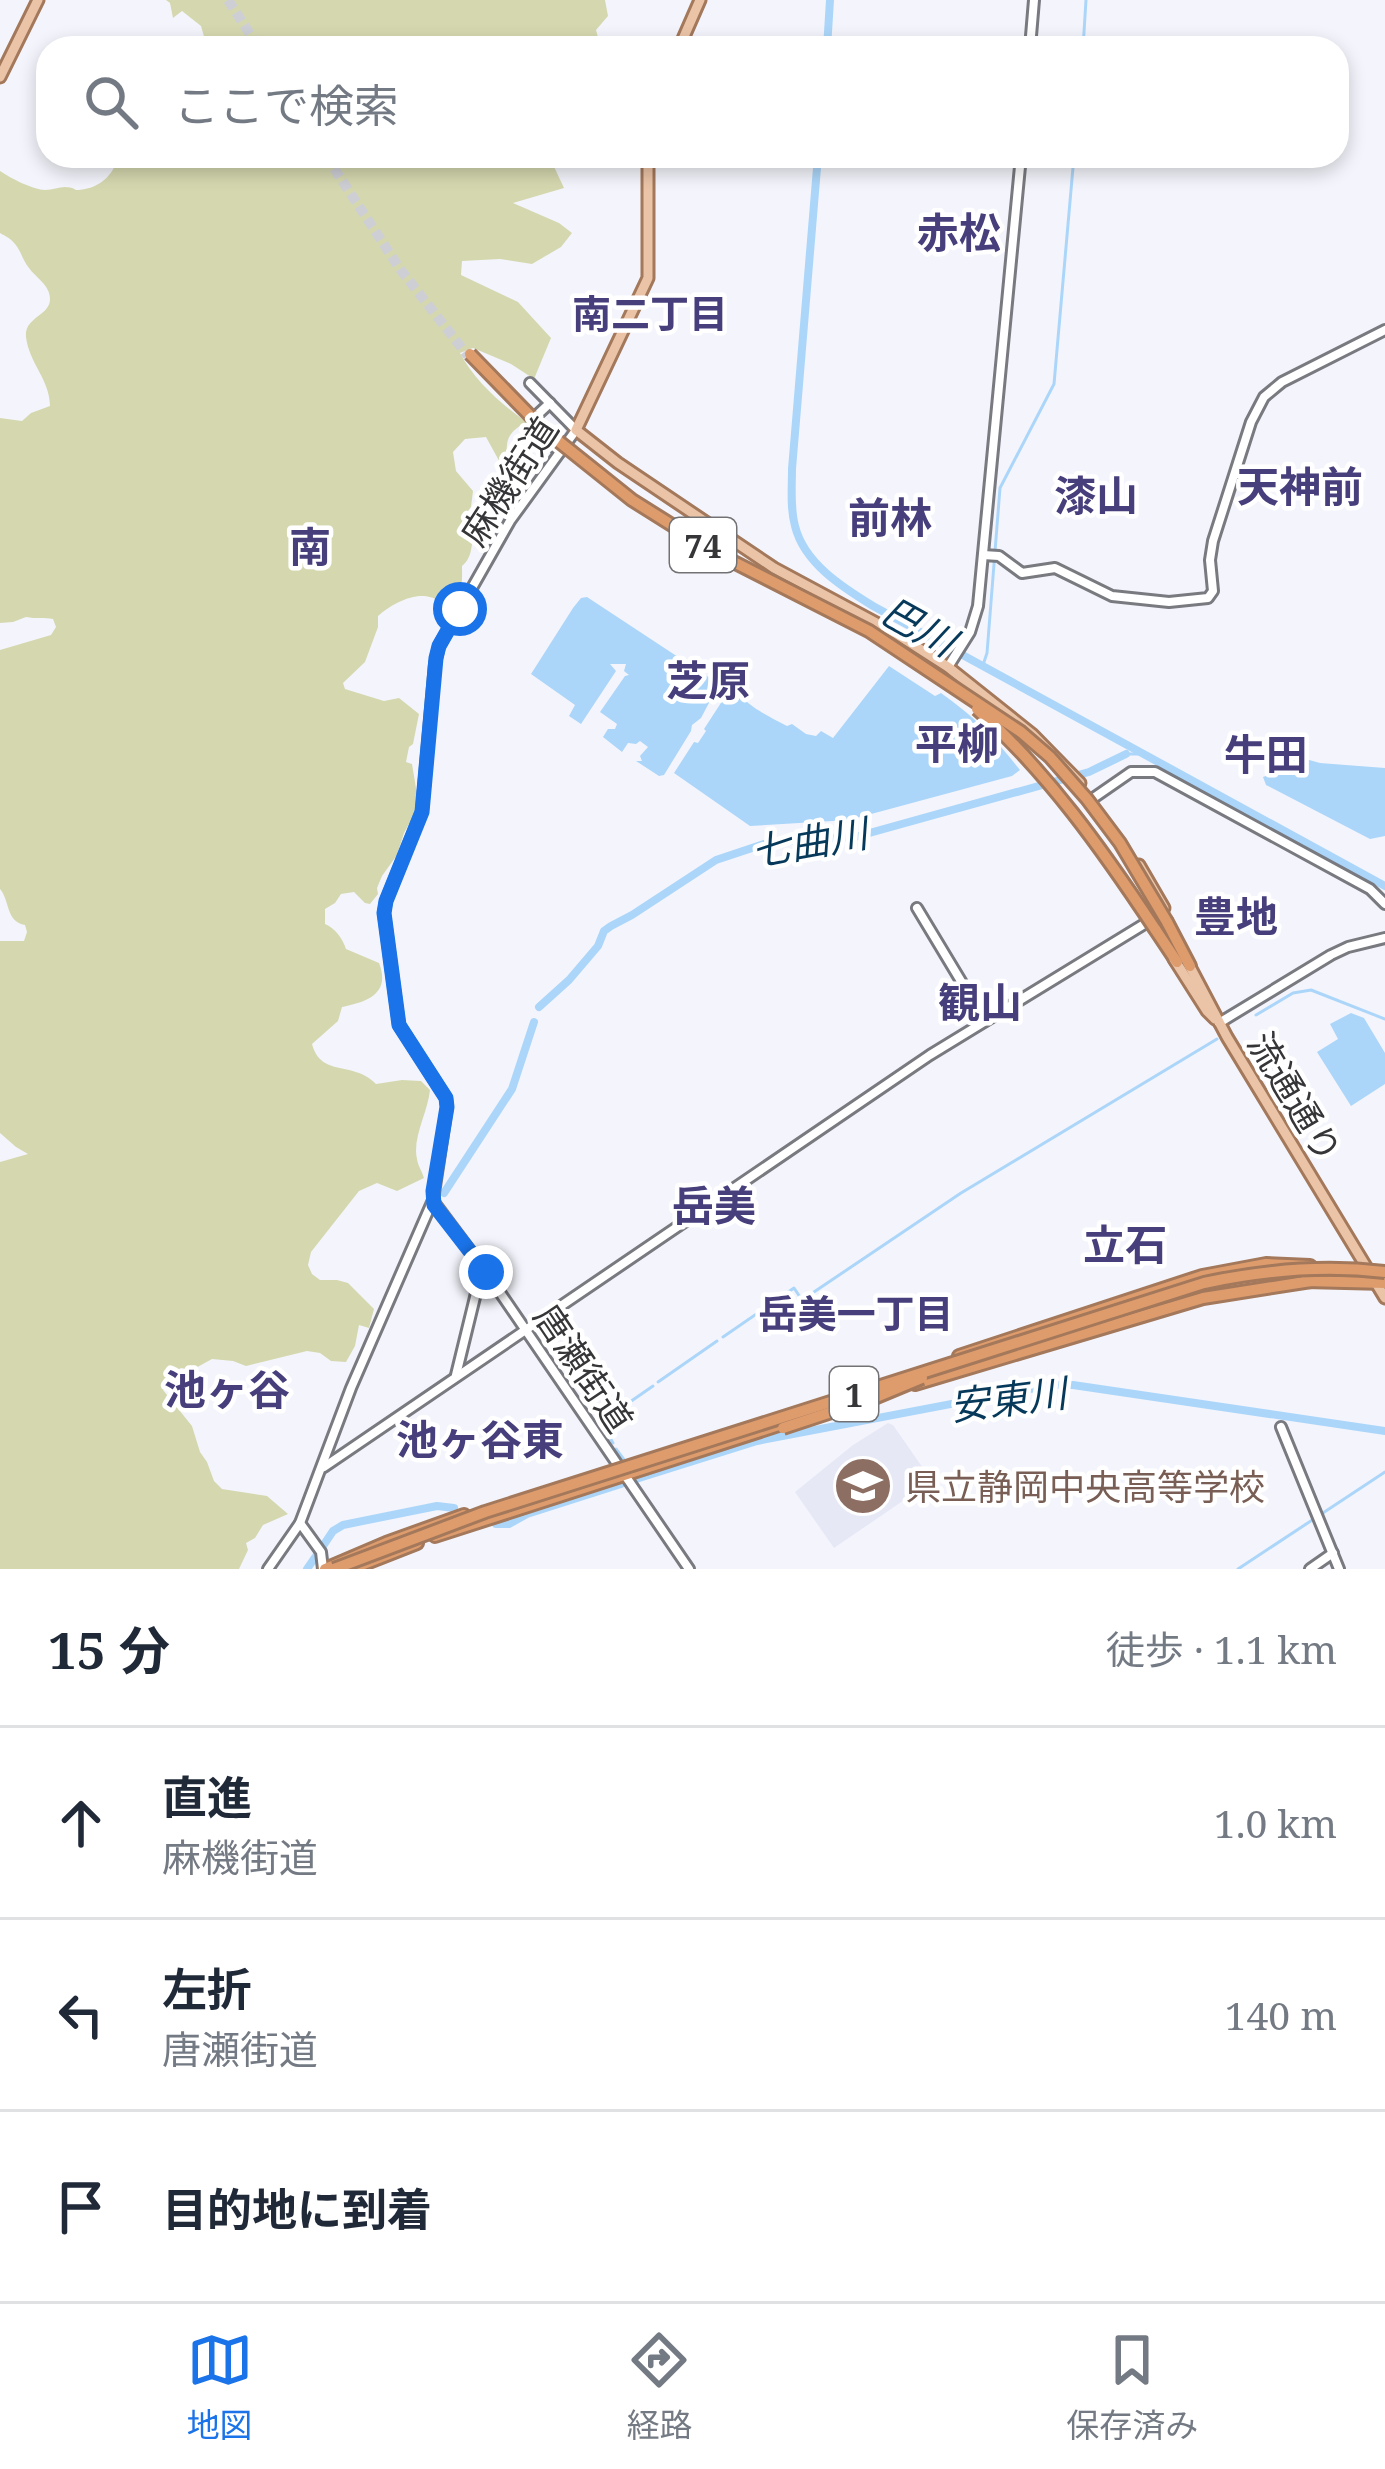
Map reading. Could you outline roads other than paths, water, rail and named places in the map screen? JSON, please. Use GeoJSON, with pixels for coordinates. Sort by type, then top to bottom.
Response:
{"type":"FeatureCollection","features":[{"type":"Feature","properties":{"kind":"highway","name":"74"},"geometry":{"type":"LineString","coordinates":[[469,355],[540,429],[631,502],[717,555],[879,639],[1021,732],[1067,776],[1120,843],[1156,925]]}},
{"type":"Feature","properties":{"kind":"highway","name":"74"},"geometry":{"type":"LineString","coordinates":[[964,696],[1058,792],[1184,964]]}},
{"type":"Feature","properties":{"kind":"highway","name":"1"},"geometry":{"type":"LineString","coordinates":[[328,1569],[502,1506],[704,1445],[1202,1276],[1267,1264],[1367,1269],[1383,1277]]}},
{"type":"Feature","properties":{"kind":"highway","name":"1"},"geometry":{"type":"LineString","coordinates":[[1071,1324],[1202,1280],[1316,1267]]}},
{"type":"Feature","properties":{"kind":"highway","name":"1"},"geometry":{"type":"LineString","coordinates":[[328,1569],[484,1512],[1225,1278],[1298,1269],[1383,1277]]}},
{"type":"Feature","properties":{"kind":"highway","name":"1"},"geometry":{"type":"LineString","coordinates":[[350,1569],[479,1520],[1180,1296],[1292,1275],[1383,1277]]}},
{"type":"Feature","properties":{"kind":"highway","name":"1"},"geometry":{"type":"LineString","coordinates":[[1033,1342],[1243,1287],[1383,1277]]}},
{"type":"Feature","properties":{"kind":"highway","name":"1"},"geometry":{"type":"LineString","coordinates":[[704,1445],[1185,1303],[1312,1281]]}},
{"type":"Feature","properties":{"kind":"highway","name":"1"},"geometry":{"type":"LineString","coordinates":[[704,1445],[741,1425],[955,1361]]}},
{"type":"Feature","properties":{"kind":"highway","name":"1"},"geometry":{"type":"LineString","coordinates":[[704,1445],[722,1447],[925,1377]]}},
{"type":"Feature","properties":{"kind":"highway","name":"1"},"geometry":{"type":"LineString","coordinates":[[350,1569],[622,1471]]}},
{"type":"Feature","properties":{"kind":"highway","name":"1"},"geometry":{"type":"LineString","coordinates":[[361,1569],[544,1500]]}},
{"type":"Feature","properties":{"kind":"highway","name":"1"},"geometry":{"type":"LineString","coordinates":[[328,1569],[436,1524],[502,1506]]}},
{"type":"Feature","properties":{"kind":"main road"},"geometry":{"type":"LineString","coordinates":[[0,77],[38,0]]}},
{"type":"Feature","properties":{"kind":"main road"},"geometry":{"type":"LineString","coordinates":[[685,36],[700,0]]}},
{"type":"Feature","properties":{"kind":"main road","name":"麻機街道"},"geometry":{"type":"LineString","coordinates":[[576,430],[648,278],[648,168]]}},
{"type":"Feature","properties":{"kind":"main road","name":"74"},"geometry":{"type":"LineString","coordinates":[[576,430],[774,568],[950,664],[1020,724],[1078,781],[1156,893],[1184,964],[1219,1022]]}},
{"type":"Feature","properties":{"kind":"main road","name":"74"},"geometry":{"type":"LineString","coordinates":[[950,664],[1156,925]]}},
{"type":"Feature","properties":{"kind":"main road"},"geometry":{"type":"LineString","coordinates":[[1071,815],[1092,799]]}},
{"type":"Feature","properties":{"kind":"main road","name":"流通通り"},"geometry":{"type":"LineString","coordinates":[[1219,1022],[1367,1269]]}},
{"type":"Feature","properties":{"kind":"main road"},"geometry":{"type":"LineString","coordinates":[[1383,1277],[1385,1298]]}},
{"type":"Feature","properties":{"kind":"street"},"geometry":{"type":"LineString","coordinates":[[1031,36],[1034,0]]}},
{"type":"Feature","properties":{"kind":"street"},"geometry":{"type":"LineString","coordinates":[[950,664],[975,620],[991,556],[1020,168]]}},
{"type":"Feature","properties":{"kind":"street"},"geometry":{"type":"LineString","coordinates":[[991,556],[1028,574],[1055,568],[1112,596],[1169,602],[1208,598],[1213,591],[1213,541],[1260,402],[1282,382],[1385,331]]}},
{"type":"Feature","properties":{"kind":"street"},"geometry":{"type":"LineString","coordinates":[[530,383],[576,430]]}},
{"type":"Feature","properties":{"kind":"street"},"geometry":{"type":"LineString","coordinates":[[550,403],[536,416],[534,428],[560,452]]}},
{"type":"Feature","properties":{"kind":"street","name":"麻機街道"},"geometry":{"type":"LineString","coordinates":[[268,1569],[300,1523],[351,1388],[433,1200],[447,1107],[439,1083],[399,1025],[387,950],[386,901],[422,812],[439,646],[510,521],[576,430]]}},
{"type":"Feature","properties":{"kind":"street"},"geometry":{"type":"LineString","coordinates":[[1092,799],[1122,776],[1155,772],[1370,890],[1385,904]]}},
{"type":"Feature","properties":{"kind":"street"},"geometry":{"type":"LineString","coordinates":[[917,908],[986,1021]]}},
{"type":"Feature","properties":{"kind":"street"},"geometry":{"type":"LineString","coordinates":[[323,1468],[912,1067],[1156,925]]}},
{"type":"Feature","properties":{"kind":"street","name":"流通通り"},"geometry":{"type":"LineString","coordinates":[[1219,1022],[1330,956],[1385,938]]}},
{"type":"Feature","properties":{"kind":"street","name":"唐瀬街道"},"geometry":{"type":"LineString","coordinates":[[433,1200],[689,1569]]}},
{"type":"Feature","properties":{"kind":"street"},"geometry":{"type":"LineString","coordinates":[[456,1376],[472,1307],[486,1272]]}},
{"type":"Feature","properties":{"kind":"street"},"geometry":{"type":"LineString","coordinates":[[1281,1427],[1339,1569]]}},
{"type":"Feature","properties":{"kind":"street"},"geometry":{"type":"LineString","coordinates":[[300,1523],[328,1569]]}},
{"type":"Feature","properties":{"kind":"street"},"geometry":{"type":"LineString","coordinates":[[1310,1569],[1333,1553]]}},
{"type":"Feature","properties":{"kind":"water"},"geometry":{"type":"Polygon","coordinates":[[[587,597],[719,684],[664,775],[636,761],[642,761],[640,756],[648,747],[640,741],[628,743],[622,752],[603,737],[617,724],[600,712],[629,675],[624,671],[626,664],[610,664],[616,671],[581,724],[569,716],[575,705],[531,674],[573,608],[587,597]]]}},
{"type":"Feature","properties":{"kind":"water"},"geometry":{"type":"Polygon","coordinates":[[[889,666],[965,711],[1020,770],[849,820],[750,826],[674,773],[728,692],[734,690],[787,726],[816,736],[821,731],[833,738],[889,666]]]}},
{"type":"Feature","properties":{"kind":"water"},"geometry":{"type":"Polygon","coordinates":[[[1288,754],[1320,763],[1385,768],[1385,836],[1370,839],[1266,785],[1263,777],[1288,754]]]}},
{"type":"Feature","properties":{"kind":"water"},"geometry":{"type":"Polygon","coordinates":[[[1351,1013],[1364,1018],[1385,1053],[1385,1084],[1351,1106],[1317,1052],[1338,1039],[1330,1024],[1351,1013]]]}},
{"type":"Feature","properties":{"kind":"waterway","name":"巴川"},"geometry":{"type":"LineString","coordinates":[[828,36],[830,0]]}},
{"type":"Feature","properties":{"kind":"waterway"},"geometry":{"type":"LineString","coordinates":[[1084,36],[1086,0]]}},
{"type":"Feature","properties":{"kind":"waterway","name":"巴川"},"geometry":{"type":"LineString","coordinates":[[817,168],[792,469],[793,519],[815,563],[873,606],[1385,886]]}},
{"type":"Feature","properties":{"kind":"waterway"},"geometry":{"type":"LineString","coordinates":[[983,665],[1000,488],[1054,384],[1073,168]]}},
{"type":"Feature","properties":{"kind":"waterway"},"geometry":{"type":"LineString","coordinates":[[1126,754],[1144,754]]}},
{"type":"Feature","properties":{"kind":"waterway","name":"七曲川"},"geometry":{"type":"LineString","coordinates":[[539,1007],[569,980],[598,946],[604,931],[716,860],[770,842],[855,837],[1089,772],[1126,754]]}},
{"type":"Feature","properties":{"kind":"waterway"},"geometry":{"type":"LineString","coordinates":[[1256,1015],[1293,993],[1311,990],[1385,1019]]}},
{"type":"Feature","properties":{"kind":"waterway","name":"七曲川"},"geometry":{"type":"LineString","coordinates":[[444,1193],[512,1089],[534,1022]]}},
{"type":"Feature","properties":{"kind":"waterway"},"geometry":{"type":"LineString","coordinates":[[808,1296],[961,1193],[1217,1039]]}},
{"type":"Feature","properties":{"kind":"waterway"},"geometry":{"type":"LineString","coordinates":[[723,1337],[794,1288],[802,1300]]}},
{"type":"Feature","properties":{"kind":"waterway"},"geometry":{"type":"LineString","coordinates":[[658,1382],[717,1341]]}},
{"type":"Feature","properties":{"kind":"waterway","name":"安東川"},"geometry":{"type":"LineString","coordinates":[[636,1479],[757,1441],[1051,1385],[1385,1431]]}},
{"type":"Feature","properties":{"kind":"waterway"},"geometry":{"type":"LineString","coordinates":[[613,1443],[601,1422],[653,1386]]}},
{"type":"Feature","properties":{"kind":"waterway"},"geometry":{"type":"LineString","coordinates":[[616,1449],[625,1461]]}},
{"type":"Feature","properties":{"kind":"waterway"},"geometry":{"type":"LineString","coordinates":[[1238,1569],[1385,1472]]}},
{"type":"Feature","properties":{"kind":"waterway","name":"安東川"},"geometry":{"type":"LineString","coordinates":[[496,1524],[509,1524],[621,1484]]}},
{"type":"Feature","properties":{"kind":"waterway","name":"安東川"},"geometry":{"type":"LineString","coordinates":[[323,1546],[343,1525],[437,1506],[454,1508]]}},
{"type":"Feature","properties":{"kind":"waterway","name":"安東川"},"geometry":{"type":"LineString","coordinates":[[307,1569],[316,1556]]}},
{"type":"Feature","properties":{"kind":"tunnel"},"geometry":{"type":"LineString","coordinates":[[228,0],[251,36]]}},
{"type":"Feature","properties":{"kind":"tunnel"},"geometry":{"type":"LineString","coordinates":[[334,168],[400,269],[468,356]]}},
{"type":"Feature","properties":{"kind":"place","name":"県立静岡中央高等学校"},"geometry":{"type":"Point","coordinates":[863,1486]}},
{"type":"Feature","properties":{"kind":"district","name":"赤松"},"geometry":{"type":"Point","coordinates":[959,231]}},
{"type":"Feature","properties":{"kind":"district","name":"南二丁目"},"geometry":{"type":"Point","coordinates":[650,312]}},
{"type":"Feature","properties":{"kind":"district","name":"天神前"},"geometry":{"type":"Point","coordinates":[1300,485]}},
{"type":"Feature","properties":{"kind":"district","name":"漆山"},"geometry":{"type":"Point","coordinates":[1096,494]}},
{"type":"Feature","properties":{"kind":"district","name":"前林"},"geometry":{"type":"Point","coordinates":[890,516]}},
{"type":"Feature","properties":{"kind":"district","name":"南"},"geometry":{"type":"Point","coordinates":[310,545]}},
{"type":"Feature","properties":{"kind":"district","name":"芝原"},"geometry":{"type":"Point","coordinates":[708,679]}},
{"type":"Feature","properties":{"kind":"district","name":"平柳"},"geometry":{"type":"Point","coordinates":[957,742]}},
{"type":"Feature","properties":{"kind":"district","name":"牛田"},"geometry":{"type":"Point","coordinates":[1266,753]}},
{"type":"Feature","properties":{"kind":"district","name":"豊地"},"geometry":{"type":"Point","coordinates":[1236,915]}},
{"type":"Feature","properties":{"kind":"district","name":"観山"},"geometry":{"type":"Point","coordinates":[980,1001]}},
{"type":"Feature","properties":{"kind":"district","name":"岳美"},"geometry":{"type":"Point","coordinates":[714,1204]}},
{"type":"Feature","properties":{"kind":"district","name":"立石"},"geometry":{"type":"Point","coordinates":[1125,1243]}},
{"type":"Feature","properties":{"kind":"district","name":"岳美一丁目"},"geometry":{"type":"Point","coordinates":[856,1312]}},
{"type":"Feature","properties":{"kind":"district","name":"池ヶ谷"},"geometry":{"type":"Point","coordinates":[227,1388]}},
{"type":"Feature","properties":{"kind":"district","name":"池ヶ谷東"},"geometry":{"type":"Point","coordinates":[480,1438]}}]}
